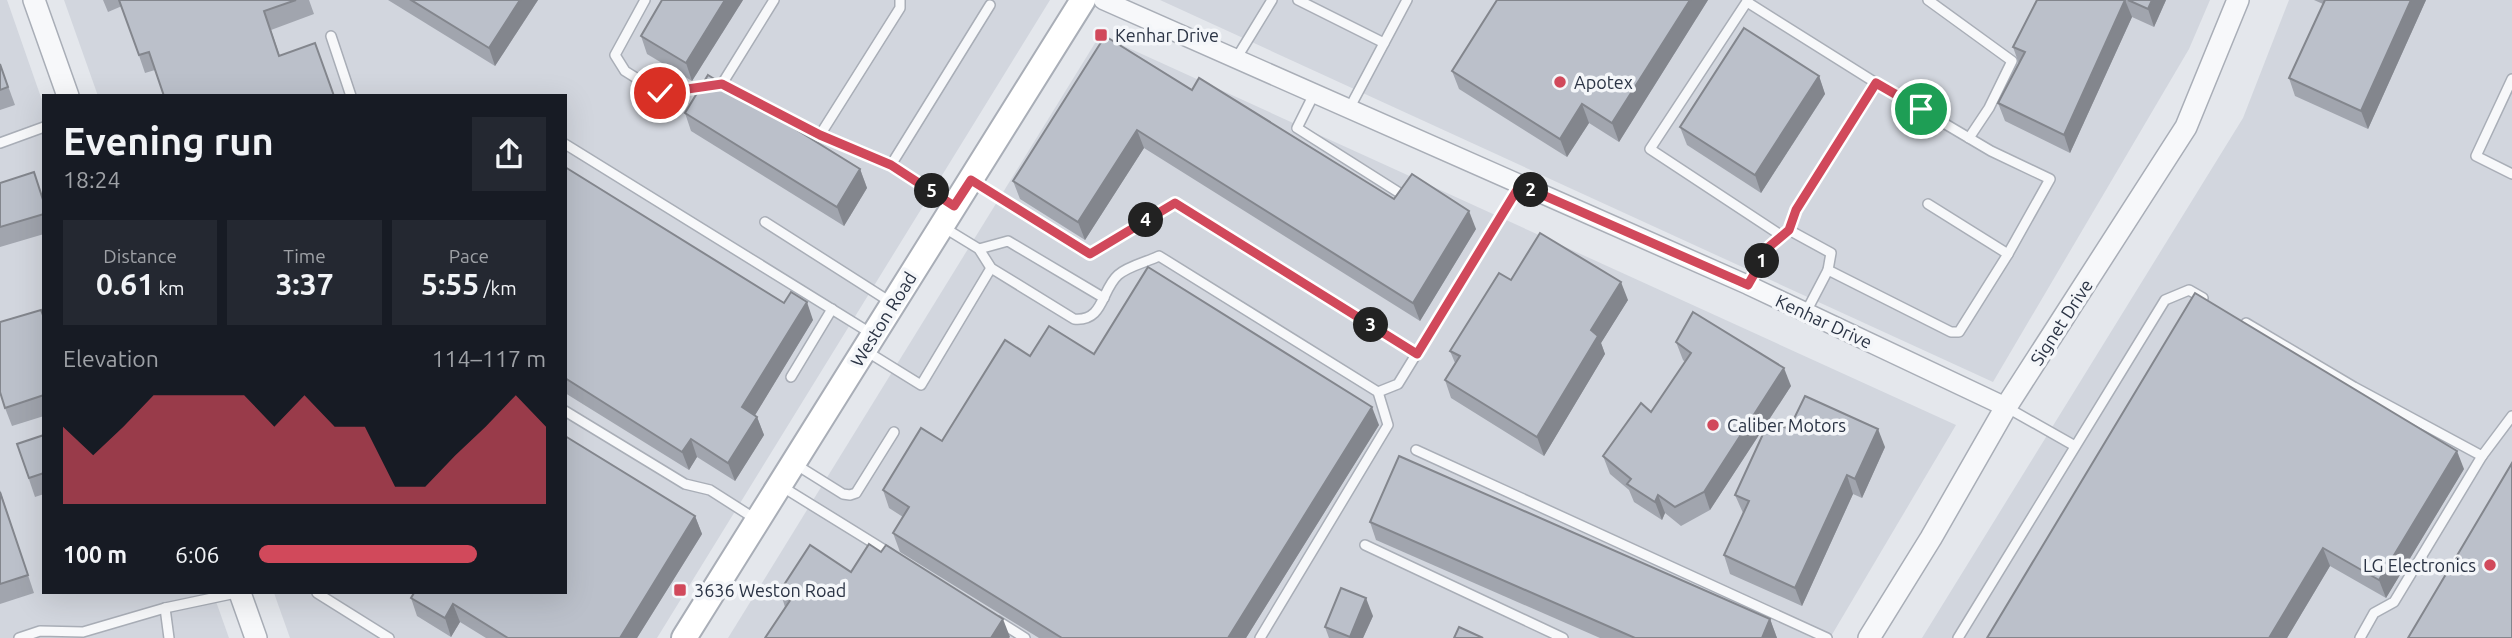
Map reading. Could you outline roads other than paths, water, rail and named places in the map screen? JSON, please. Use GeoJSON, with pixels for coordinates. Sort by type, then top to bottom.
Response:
{"type":"FeatureCollection","features":[{"type":"Feature","properties":{"kind":"main road","name":"Weston Road"},"geometry":{"type":"LineString","coordinates":[[684,638],[1083,0]]}},
{"type":"Feature","properties":{"kind":"street"},"geometry":{"type":"LineString","coordinates":[[34,0],[67,94]]}},
{"type":"Feature","properties":{"kind":"street","name":"Kenhar Drive"},"geometry":{"type":"LineString","coordinates":[[1103,0],[1748,285],[2006,408]]}},
{"type":"Feature","properties":{"kind":"street","name":"Signet Drive"},"geometry":{"type":"LineString","coordinates":[[1869,638],[2006,408],[2186,127],[2238,0]]}},
{"type":"Feature","properties":{"kind":"street"},"geometry":{"type":"LineString","coordinates":[[238,594],[256,638]]}},
{"type":"Feature","properties":{"kind":"lane"},"geometry":{"type":"LineString","coordinates":[[645,0],[615,55],[625,71],[660,93],[722,84],[820,135],[891,165],[948,216],[979,249],[991,268],[1074,319],[1084,320],[1093,316],[1118,275],[1159,256],[1378,392],[1388,425],[1260,638]]}},
{"type":"Feature","properties":{"kind":"lane"},"geometry":{"type":"LineString","coordinates":[[722,84],[774,0]]}},
{"type":"Feature","properties":{"kind":"lane"},"geometry":{"type":"LineString","coordinates":[[820,135],[900,8],[900,0]]}},
{"type":"Feature","properties":{"kind":"lane"},"geometry":{"type":"LineString","coordinates":[[1236,59],[1272,0]]}},
{"type":"Feature","properties":{"kind":"lane"},"geometry":{"type":"LineString","coordinates":[[1298,0],[1384,43]]}},
{"type":"Feature","properties":{"kind":"lane"},"geometry":{"type":"LineString","coordinates":[[1349,109],[1407,0]]}},
{"type":"Feature","properties":{"kind":"lane"},"geometry":{"type":"LineString","coordinates":[[1928,0],[2012,61],[1989,108],[1969,138]]}},
{"type":"Feature","properties":{"kind":"lane"},"geometry":{"type":"LineString","coordinates":[[1806,312],[1828,270],[1831,253],[1785,233],[1650,149],[1748,1],[1876,83],[1991,151],[2050,178],[2008,254],[1959,332],[1951,332],[1828,270]]}},
{"type":"Feature","properties":{"kind":"lane"},"geometry":{"type":"LineString","coordinates":[[891,165],[990,5]]}},
{"type":"Feature","properties":{"kind":"lane"},"geometry":{"type":"LineString","coordinates":[[331,36],[350,94]]}},
{"type":"Feature","properties":{"kind":"lane"},"geometry":{"type":"LineString","coordinates":[[2512,79],[2476,156],[2512,174]]}},
{"type":"Feature","properties":{"kind":"lane"},"geometry":{"type":"LineString","coordinates":[[1748,285],[1770,246],[1785,233],[1796,210],[1876,83]]}},
{"type":"Feature","properties":{"kind":"lane"},"geometry":{"type":"LineString","coordinates":[[1314,94],[1297,128],[1398,192]]}},
{"type":"Feature","properties":{"kind":"lane"},"geometry":{"type":"LineString","coordinates":[[0,142],[42,128]]}},
{"type":"Feature","properties":{"kind":"lane"},"geometry":{"type":"LineString","coordinates":[[567,145],[832,309],[921,385],[991,268]]}},
{"type":"Feature","properties":{"kind":"lane"},"geometry":{"type":"LineString","coordinates":[[971,180],[1090,254],[1175,203],[1417,354]]}},
{"type":"Feature","properties":{"kind":"lane"},"geometry":{"type":"LineString","coordinates":[[1378,392],[1398,384],[1520,185]]}},
{"type":"Feature","properties":{"kind":"lane"},"geometry":{"type":"LineString","coordinates":[[1928,204],[2008,254]]}},
{"type":"Feature","properties":{"kind":"lane"},"geometry":{"type":"LineString","coordinates":[[765,222],[893,304]]}},
{"type":"Feature","properties":{"kind":"lane"},"geometry":{"type":"LineString","coordinates":[[979,249],[1008,241],[1104,298]]}},
{"type":"Feature","properties":{"kind":"lane"},"geometry":{"type":"LineString","coordinates":[[1958,638],[2165,300],[2189,290],[2213,304]]}},
{"type":"Feature","properties":{"kind":"lane"},"geometry":{"type":"LineString","coordinates":[[791,377],[832,309]]}},
{"type":"Feature","properties":{"kind":"lane"},"geometry":{"type":"LineString","coordinates":[[2236,318],[2354,387],[2482,456]]}},
{"type":"Feature","properties":{"kind":"lane"},"geometry":{"type":"LineString","coordinates":[[2006,408],[2075,446]]}},
{"type":"Feature","properties":{"kind":"lane"},"geometry":{"type":"LineString","coordinates":[[567,412],[685,484],[710,490],[757,520]]}},
{"type":"Feature","properties":{"kind":"lane"},"geometry":{"type":"LineString","coordinates":[[2360,638],[2374,613],[2394,602],[2482,456],[2512,416]]}},
{"type":"Feature","properties":{"kind":"lane"},"geometry":{"type":"LineString","coordinates":[[793,463],[843,494],[850,495],[856,493],[894,432]]}},
{"type":"Feature","properties":{"kind":"lane"},"geometry":{"type":"LineString","coordinates":[[1416,450],[1827,638]]}},
{"type":"Feature","properties":{"kind":"lane"},"geometry":{"type":"LineString","coordinates":[[779,485],[897,559]]}},
{"type":"Feature","properties":{"kind":"lane"},"geometry":{"type":"LineString","coordinates":[[1365,545],[1563,638]]}},
{"type":"Feature","properties":{"kind":"lane"},"geometry":{"type":"LineString","coordinates":[[19,638],[40,631],[83,632],[164,608],[233,594]]}},
{"type":"Feature","properties":{"kind":"lane"},"geometry":{"type":"LineString","coordinates":[[319,594],[389,638]]}},
{"type":"Feature","properties":{"kind":"lane"},"geometry":{"type":"LineString","coordinates":[[164,608],[169,638]]}},
{"type":"Feature","properties":{"kind":"lane"},"geometry":{"type":"LineString","coordinates":[[990,616],[1026,638]]}},
{"type":"Feature","properties":{"kind":"place","name":"Kenhar Drive"},"geometry":{"type":"Point","coordinates":[1101,35]}},
{"type":"Feature","properties":{"kind":"place","name":"Apotex"},"geometry":{"type":"Point","coordinates":[1560,82]}},
{"type":"Feature","properties":{"kind":"place","name":"Caliber Motors"},"geometry":{"type":"Point","coordinates":[1713,425]}},
{"type":"Feature","properties":{"kind":"place","name":"LG Electronics"},"geometry":{"type":"Point","coordinates":[2490,565]}},
{"type":"Feature","properties":{"kind":"place","name":"3636 Weston Road"},"geometry":{"type":"Point","coordinates":[680,590]}}]}
